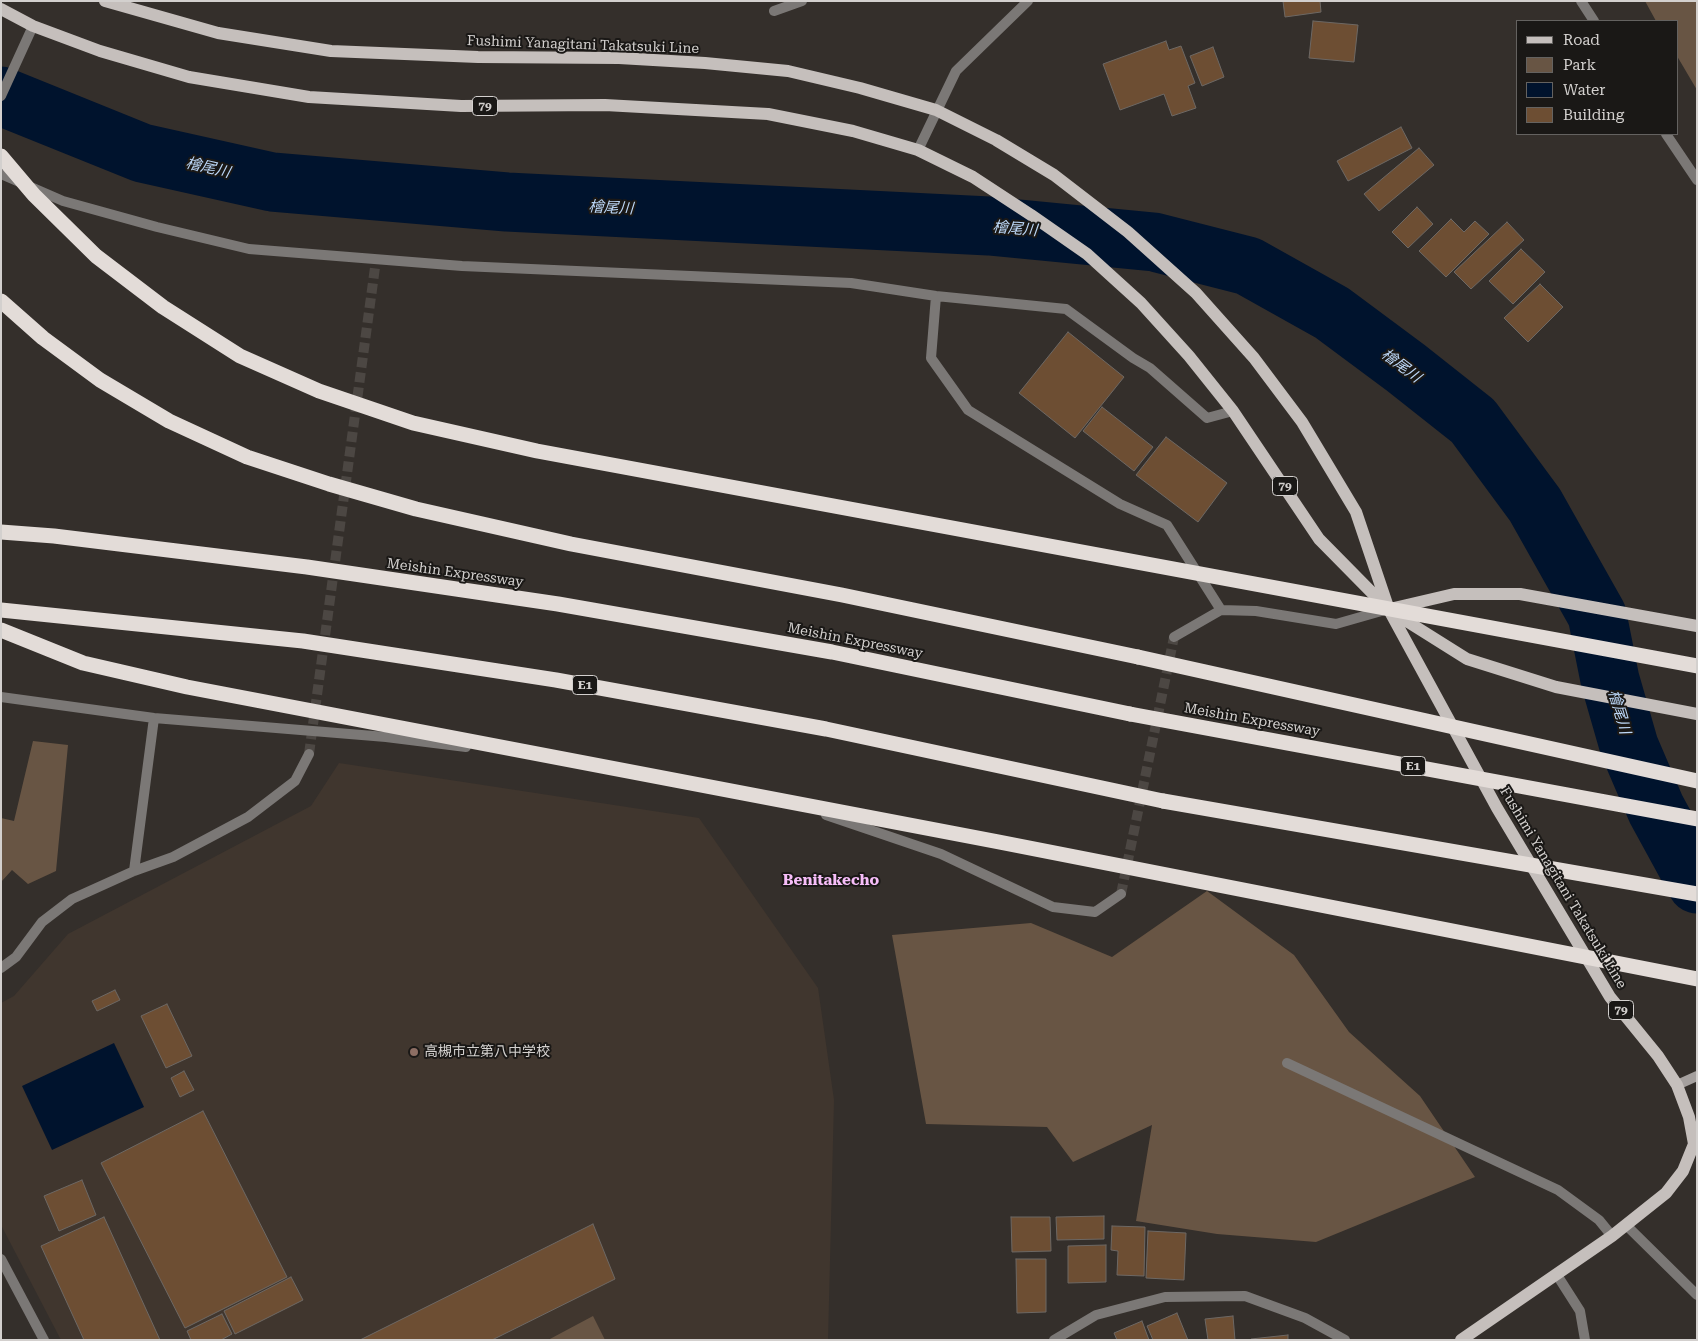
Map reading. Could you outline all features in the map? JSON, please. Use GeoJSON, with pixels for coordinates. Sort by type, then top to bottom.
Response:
{"type":"FeatureCollection","features":[{"type":"Feature","properties":{"kind":"highway"},"geometry":{"type":"LineString","coordinates":[[1,156],[34,195],[96,256],[163,307],[240,356],[319,391],[413,423],[547,453],[1697,666]]}},
{"type":"Feature","properties":{"kind":"highway"},"geometry":{"type":"LineString","coordinates":[[1,300],[43,338],[100,380],[169,421],[247,457],[329,484],[416,509],[571,544],[842,595],[1138,657],[1697,781]]}},
{"type":"Feature","properties":{"kind":"highway","name":"Meishin Expressway"},"geometry":{"type":"LineString","coordinates":[[1,532],[54,536],[307,567],[558,604],[832,652],[1130,714],[1697,819]]}},
{"type":"Feature","properties":{"kind":"highway","name":"E1"},"geometry":{"type":"LineString","coordinates":[[1,610],[303,641],[556,680],[826,729],[1163,800],[1697,894]]}},
{"type":"Feature","properties":{"kind":"highway"},"geometry":{"type":"LineString","coordinates":[[1,630],[83,663],[187,687],[999,842],[1697,979]]}},
{"type":"Feature","properties":{"kind":"main road","name":"Fushimi Yanagitani Takatsuki Line"},"geometry":{"type":"LineString","coordinates":[[105,1],[218,33],[331,51],[478,57],[619,58],[705,63],[788,71],[860,88],[936,110],[996,140],[1054,175],[1128,232],[1182,281],[1254,358],[1302,422],[1356,512],[1389,610],[1497,808],[1610,997],[1658,1056],[1677,1085],[1689,1117],[1694,1144],[1683,1170],[1666,1193],[1612,1236],[1558,1275],[1461,1340]]}},
{"type":"Feature","properties":{"kind":"main road","name":"Fushimi Yanagitani Takatsuki Line"},"geometry":{"type":"LineString","coordinates":[[1,10],[32,26],[100,51],[189,77],[309,97],[461,106],[605,106],[768,114],[853,131],[918,150],[973,177],[1087,254],[1141,304],[1189,356],[1233,411],[1320,539],[1389,610],[1467,659],[1556,687],[1692,713]]}},
{"type":"Feature","properties":{"kind":"main road"},"geometry":{"type":"LineString","coordinates":[[1389,610],[1454,594],[1520,594],[1697,626]]}},
{"type":"Feature","properties":{"kind":"main road"},"geometry":{"type":"LineString","coordinates":[[1677,1085],[1697,1076]]}},
{"type":"Feature","properties":{"kind":"street"},"geometry":{"type":"LineString","coordinates":[[774,11],[802,1]]}},
{"type":"Feature","properties":{"kind":"street"},"geometry":{"type":"LineString","coordinates":[[918,150],[956,71],[1028,1]]}},
{"type":"Feature","properties":{"kind":"street"},"geometry":{"type":"LineString","coordinates":[[1581,1],[1593,20]]}},
{"type":"Feature","properties":{"kind":"street"},"geometry":{"type":"LineString","coordinates":[[1,96],[32,26]]}},
{"type":"Feature","properties":{"kind":"street"},"geometry":{"type":"LineString","coordinates":[[1667,135],[1697,180]]}},
{"type":"Feature","properties":{"kind":"street"},"geometry":{"type":"LineString","coordinates":[[1,174],[64,201],[157,227],[249,249],[462,266],[851,283],[936,296],[1066,309],[1132,358],[1150,368],[1207,418],[1233,411]]}},
{"type":"Feature","properties":{"kind":"street"},"geometry":{"type":"LineString","coordinates":[[936,296],[931,358],[968,410],[1120,504],[1167,525],[1221,610]]}},
{"type":"Feature","properties":{"kind":"street"},"geometry":{"type":"LineString","coordinates":[[1174,637],[1221,610],[1256,611],[1336,624],[1389,610]]}},
{"type":"Feature","properties":{"kind":"street"},"geometry":{"type":"LineString","coordinates":[[1,697],[154,718],[386,737],[554,758],[830,816],[941,854],[1053,908],[1095,912],[1121,894]]}},
{"type":"Feature","properties":{"kind":"street"},"geometry":{"type":"LineString","coordinates":[[134,871],[154,718]]}},
{"type":"Feature","properties":{"kind":"street"},"geometry":{"type":"LineString","coordinates":[[1,968],[16,957],[42,922],[72,899],[134,871],[174,857],[248,817],[295,781],[309,754]]}},
{"type":"Feature","properties":{"kind":"street"},"geometry":{"type":"LineString","coordinates":[[1287,1063],[1558,1190],[1599,1220],[1612,1236]]}},
{"type":"Feature","properties":{"kind":"street"},"geometry":{"type":"LineString","coordinates":[[1626,1225],[1697,1295]]}},
{"type":"Feature","properties":{"kind":"street"},"geometry":{"type":"LineString","coordinates":[[1,1260],[44,1340]]}},
{"type":"Feature","properties":{"kind":"street"},"geometry":{"type":"LineString","coordinates":[[1558,1275],[1580,1311],[1585,1340]]}},
{"type":"Feature","properties":{"kind":"street"},"geometry":{"type":"LineString","coordinates":[[1054,1340],[1096,1315],[1165,1297],[1245,1296],[1305,1318],[1345,1340]]}},
{"type":"Feature","properties":{"kind":"shaded area","name":"高槻市立第八中学校"},"geometry":{"type":"Polygon","coordinates":[[[339,763],[699,818],[818,988],[834,1100],[828,1340],[61,1340],[1,1225],[1,1003],[14,996],[68,934],[311,806],[339,763]]]}},
{"type":"Feature","properties":{"kind":"green space"},"geometry":{"type":"Polygon","coordinates":[[[1645,1],[1697,1],[1697,90],[1678,58],[1678,20],[1655,20],[1645,1]]]}},
{"type":"Feature","properties":{"kind":"green space"},"geometry":{"type":"Polygon","coordinates":[[[33,741],[68,745],[56,871],[28,884],[12,870],[1,882],[1,818],[14,821],[33,741]]]}},
{"type":"Feature","properties":{"kind":"green space"},"geometry":{"type":"Polygon","coordinates":[[[1207,891],[1294,955],[1349,1032],[1420,1096],[1475,1177],[1316,1242],[1217,1234],[1136,1221],[1152,1125],[1073,1162],[1047,1127],[926,1124],[892,935],[1031,923],[1112,957],[1207,891]]]}},
{"type":"Feature","properties":{"kind":"green space"},"geometry":{"type":"Polygon","coordinates":[[[593,1316],[605,1340],[548,1340],[593,1316]]]}},
{"type":"Feature","properties":{"kind":"water"},"geometry":{"type":"Polygon","coordinates":[[[114,1043],[144,1107],[52,1150],[22,1086],[114,1043]]]}},
{"type":"Feature","properties":{"kind":"building"},"geometry":{"type":"Polygon","coordinates":[[[1283,1],[1320,1],[1321,12],[1285,17],[1283,1]]]}},
{"type":"Feature","properties":{"kind":"building"},"geometry":{"type":"Polygon","coordinates":[[[1313,21],[1358,25],[1354,62],[1309,58],[1313,21]]]}},
{"type":"Feature","properties":{"kind":"building"},"geometry":{"type":"Polygon","coordinates":[[[1166,41],[1169,50],[1181,46],[1195,83],[1188,86],[1196,108],[1172,116],[1164,94],[1120,110],[1103,64],[1166,41]]]}},
{"type":"Feature","properties":{"kind":"building"},"geometry":{"type":"Polygon","coordinates":[[[1213,47],[1224,77],[1202,86],[1190,56],[1213,47]]]}},
{"type":"Feature","properties":{"kind":"building"},"geometry":{"type":"Polygon","coordinates":[[[1401,127],[1412,148],[1348,181],[1337,161],[1401,127]]]}},
{"type":"Feature","properties":{"kind":"building"},"geometry":{"type":"Polygon","coordinates":[[[1419,148],[1434,165],[1379,211],[1364,194],[1419,148]]]}},
{"type":"Feature","properties":{"kind":"building"},"geometry":{"type":"Polygon","coordinates":[[[1417,207],[1433,224],[1408,248],[1392,232],[1417,207]]]}},
{"type":"Feature","properties":{"kind":"building"},"geometry":{"type":"Polygon","coordinates":[[[1451,219],[1464,232],[1475,221],[1489,234],[1446,277],[1419,251],[1451,219]]]}},
{"type":"Feature","properties":{"kind":"building"},"geometry":{"type":"Polygon","coordinates":[[[1507,222],[1524,240],[1471,289],[1454,272],[1507,222]]]}},
{"type":"Feature","properties":{"kind":"building"},"geometry":{"type":"Polygon","coordinates":[[[1521,249],[1545,272],[1513,304],[1489,281],[1521,249]]]}},
{"type":"Feature","properties":{"kind":"building"},"geometry":{"type":"Polygon","coordinates":[[[1540,284],[1563,307],[1528,342],[1504,318],[1540,284]]]}},
{"type":"Feature","properties":{"kind":"building"},"geometry":{"type":"Polygon","coordinates":[[[1068,332],[1124,377],[1075,438],[1019,393],[1068,332]]]}},
{"type":"Feature","properties":{"kind":"building"},"geometry":{"type":"Polygon","coordinates":[[[1102,407],[1153,447],[1134,471],[1083,431],[1102,407]]]}},
{"type":"Feature","properties":{"kind":"building"},"geometry":{"type":"Polygon","coordinates":[[[1166,437],[1227,483],[1198,522],[1136,475],[1166,437]]]}},
{"type":"Feature","properties":{"kind":"building"},"geometry":{"type":"Polygon","coordinates":[[[115,990],[120,1000],[97,1011],[92,1001],[115,990]]]}},
{"type":"Feature","properties":{"kind":"building"},"geometry":{"type":"Polygon","coordinates":[[[167,1004],[192,1056],[166,1068],[141,1016],[167,1004]]]}},
{"type":"Feature","properties":{"kind":"building"},"geometry":{"type":"Polygon","coordinates":[[[184,1071],[194,1090],[180,1097],[171,1078],[184,1071]]]}},
{"type":"Feature","properties":{"kind":"building"},"geometry":{"type":"Polygon","coordinates":[[[203,1111],[287,1277],[185,1328],[101,1163],[203,1111]]]}},
{"type":"Feature","properties":{"kind":"building"},"geometry":{"type":"Polygon","coordinates":[[[82,1180],[96,1215],[59,1231],[44,1196],[82,1180]]]}},
{"type":"Feature","properties":{"kind":"building"},"geometry":{"type":"Polygon","coordinates":[[[1104,1216],[1104,1239],[1057,1240],[1056,1217],[1104,1216]]]}},
{"type":"Feature","properties":{"kind":"building"},"geometry":{"type":"Polygon","coordinates":[[[104,1217],[160,1340],[84,1340],[41,1246],[104,1217]]]}},
{"type":"Feature","properties":{"kind":"building"},"geometry":{"type":"Polygon","coordinates":[[[1011,1217],[1050,1217],[1051,1251],[1012,1252],[1011,1217]]]}},
{"type":"Feature","properties":{"kind":"building"},"geometry":{"type":"Polygon","coordinates":[[[593,1224],[615,1279],[492,1340],[360,1340],[593,1224]]]}},
{"type":"Feature","properties":{"kind":"building"},"geometry":{"type":"Polygon","coordinates":[[[1112,1226],[1145,1227],[1144,1276],[1117,1275],[1118,1251],[1111,1250],[1112,1226]]]}},
{"type":"Feature","properties":{"kind":"building"},"geometry":{"type":"Polygon","coordinates":[[[1148,1231],[1186,1233],[1184,1280],[1146,1278],[1148,1231]]]}},
{"type":"Feature","properties":{"kind":"building"},"geometry":{"type":"Polygon","coordinates":[[[1106,1245],[1106,1282],[1068,1283],[1068,1246],[1106,1245]]]}},
{"type":"Feature","properties":{"kind":"building"},"geometry":{"type":"Polygon","coordinates":[[[1016,1259],[1046,1259],[1046,1312],[1017,1313],[1016,1259]]]}},
{"type":"Feature","properties":{"kind":"building"},"geometry":{"type":"Polygon","coordinates":[[[291,1277],[303,1300],[235,1334],[224,1311],[291,1277]]]}},
{"type":"Feature","properties":{"kind":"building"},"geometry":{"type":"Polygon","coordinates":[[[1177,1313],[1188,1340],[1153,1340],[1147,1326],[1177,1313]]]}},
{"type":"Feature","properties":{"kind":"building"},"geometry":{"type":"Polygon","coordinates":[[[222,1314],[232,1334],[221,1340],[191,1340],[187,1331],[222,1314]]]}},
{"type":"Feature","properties":{"kind":"building"},"geometry":{"type":"Polygon","coordinates":[[[1233,1316],[1235,1340],[1208,1340],[1205,1319],[1233,1316]]]}},
{"type":"Feature","properties":{"kind":"building"},"geometry":{"type":"Polygon","coordinates":[[[1142,1321],[1149,1340],[1117,1340],[1114,1333],[1142,1321]]]}},
{"type":"Feature","properties":{"kind":"building"},"geometry":{"type":"Polygon","coordinates":[[[1288,1335],[1288,1340],[1251,1339],[1288,1335]]]}},
{"type":"Feature","properties":{"kind":"waterway","name":"檜尾川"},"geometry":{"type":"LineString","coordinates":[[1,96],[142,153],[272,182],[507,202],[989,226],[1154,242],[1248,266],[1332,313],[1473,421],[1535,505],[1597,615],[1610,680],[1629,746],[1656,809],[1697,884]]}},
{"type":"Feature","properties":{"kind":"tunnel"},"geometry":{"type":"LineString","coordinates":[[309,754],[376,260]]}},
{"type":"Feature","properties":{"kind":"tunnel"},"geometry":{"type":"LineString","coordinates":[[1121,894],[1174,637]]}},
{"type":"Feature","properties":{"kind":"place","name":"高槻市立第八中学校"},"geometry":{"type":"Point","coordinates":[414,1052]}},
{"type":"Feature","properties":{"kind":"district","name":"Benitakecho"},"geometry":{"type":"Point","coordinates":[831,881]}}]}
